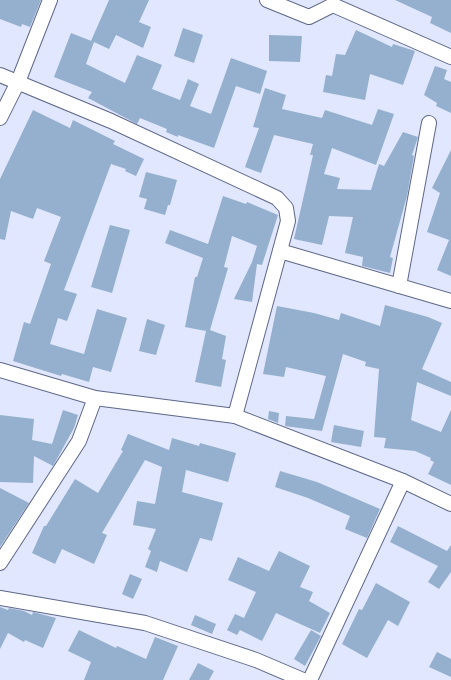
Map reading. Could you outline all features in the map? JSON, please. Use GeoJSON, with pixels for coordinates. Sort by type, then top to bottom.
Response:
{"type":"FeatureCollection","features":[{"type":"Feature","properties":{"kind":"street"},"geometry":{"type":"LineString","coordinates":[[0,118],[18,82],[50,0]]}},
{"type":"Feature","properties":{"kind":"street"},"geometry":{"type":"LineString","coordinates":[[268,0],[309,17],[333,5],[451,57]]}},
{"type":"Feature","properties":{"kind":"street"},"geometry":{"type":"LineString","coordinates":[[0,75],[112,121],[277,198],[286,208],[288,214],[280,251],[235,416]]}},
{"type":"Feature","properties":{"kind":"street"},"geometry":{"type":"LineString","coordinates":[[399,286],[429,123]]}},
{"type":"Feature","properties":{"kind":"street"},"geometry":{"type":"LineString","coordinates":[[280,251],[451,301]]}},
{"type":"Feature","properties":{"kind":"street"},"geometry":{"type":"LineString","coordinates":[[0,370],[95,398],[235,416],[403,481],[451,504]]}},
{"type":"Feature","properties":{"kind":"street"},"geometry":{"type":"LineString","coordinates":[[0,563],[79,442],[95,398]]}},
{"type":"Feature","properties":{"kind":"street"},"geometry":{"type":"LineString","coordinates":[[310,680],[403,481]]}},
{"type":"Feature","properties":{"kind":"street"},"geometry":{"type":"LineString","coordinates":[[0,598],[145,624],[256,660],[303,680]]}},
{"type":"Feature","properties":{"kind":"building"},"geometry":{"type":"Polygon","coordinates":[[[0,0],[41,0],[30,27],[22,24],[21,27],[0,19],[0,0]]]}},
{"type":"Feature","properties":{"kind":"building"},"geometry":{"type":"Polygon","coordinates":[[[109,0],[149,0],[139,22],[151,27],[143,48],[116,35],[109,49],[94,42],[86,64],[125,83],[137,55],[162,65],[152,89],[180,100],[188,79],[199,84],[190,106],[211,114],[231,58],[267,71],[260,94],[236,86],[214,148],[178,135],[178,137],[166,132],[167,129],[140,118],[137,124],[88,98],[92,92],[54,77],[71,33],[91,41],[109,0]]]}},
{"type":"Feature","properties":{"kind":"building"},"geometry":{"type":"Polygon","coordinates":[[[395,0],[451,0],[451,33],[430,23],[432,17],[395,0]]]}},
{"type":"Feature","properties":{"kind":"building"},"geometry":{"type":"Polygon","coordinates":[[[183,28],[203,35],[194,63],[174,56],[183,28]]]}},
{"type":"Feature","properties":{"kind":"building"},"geometry":{"type":"Polygon","coordinates":[[[356,30],[392,47],[393,44],[415,51],[403,85],[370,74],[365,100],[323,92],[326,75],[332,76],[336,54],[345,55],[356,30]]]}},
{"type":"Feature","properties":{"kind":"building"},"geometry":{"type":"Polygon","coordinates":[[[269,35],[302,36],[300,62],[269,61],[269,35]]]}},
{"type":"Feature","properties":{"kind":"building"},"geometry":{"type":"Polygon","coordinates":[[[435,66],[447,70],[444,79],[451,82],[451,113],[436,106],[437,103],[424,95],[435,66]]]}},
{"type":"Feature","properties":{"kind":"building"},"geometry":{"type":"Polygon","coordinates":[[[265,88],[286,95],[282,109],[322,118],[325,110],[372,125],[378,109],[394,114],[376,165],[332,148],[324,174],[340,178],[337,189],[371,190],[379,164],[384,166],[403,132],[418,137],[412,155],[414,156],[407,196],[390,257],[393,258],[390,273],[362,266],[363,257],[345,253],[353,217],[329,216],[322,245],[294,239],[313,155],[310,155],[313,144],[274,135],[261,173],[245,167],[259,128],[253,127],[265,88]]]}},
{"type":"Feature","properties":{"kind":"building"},"geometry":{"type":"Polygon","coordinates":[[[33,110],[70,128],[73,120],[115,141],[113,144],[144,159],[136,176],[125,171],[126,169],[111,164],[64,290],[77,294],[67,321],[58,318],[50,344],[84,354],[97,309],[127,318],[111,372],[93,367],[89,382],[62,374],[61,376],[13,361],[24,322],[30,324],[51,264],[44,261],[61,217],[37,208],[33,219],[11,211],[5,240],[0,239],[0,179],[33,110]]]}},
{"type":"Feature","properties":{"kind":"building"},"geometry":{"type":"Polygon","coordinates":[[[451,150],[451,276],[437,270],[449,240],[427,232],[440,193],[432,188],[451,150]]]}},
{"type":"Feature","properties":{"kind":"building"},"geometry":{"type":"Polygon","coordinates":[[[146,172],[177,180],[170,205],[168,205],[165,215],[144,209],[147,199],[139,197],[146,172]]]}},
{"type":"Feature","properties":{"kind":"building"},"geometry":{"type":"Polygon","coordinates":[[[223,196],[246,204],[247,202],[278,215],[262,265],[257,264],[252,302],[234,299],[252,262],[257,246],[232,236],[224,267],[228,268],[210,330],[226,336],[222,359],[226,360],[221,387],[195,382],[206,331],[185,327],[195,277],[197,277],[203,258],[165,243],[170,230],[208,244],[223,196]]]}},
{"type":"Feature","properties":{"kind":"building"},"geometry":{"type":"Polygon","coordinates":[[[110,225],[130,230],[112,293],[91,287],[110,225]]]}},
{"type":"Feature","properties":{"kind":"building"},"geometry":{"type":"Polygon","coordinates":[[[385,305],[428,317],[442,323],[422,369],[451,382],[451,396],[417,382],[411,420],[441,432],[451,410],[451,485],[428,474],[434,462],[430,460],[431,458],[415,451],[384,448],[386,438],[374,437],[379,369],[365,366],[366,362],[343,354],[322,431],[285,426],[286,416],[314,419],[326,376],[286,367],[284,377],[263,374],[277,306],[314,313],[339,320],[341,313],[380,326],[385,305]]]}},
{"type":"Feature","properties":{"kind":"building"},"geometry":{"type":"Polygon","coordinates":[[[147,319],[165,325],[156,355],[139,351],[147,319]]]}},
{"type":"Feature","properties":{"kind":"building"},"geometry":{"type":"Polygon","coordinates":[[[63,410],[78,415],[74,428],[53,466],[34,456],[33,483],[0,482],[0,415],[34,419],[32,440],[52,444],[63,410]]]}},
{"type":"Feature","properties":{"kind":"building"},"geometry":{"type":"Polygon","coordinates":[[[269,411],[279,413],[278,423],[268,419],[269,411]]]}},
{"type":"Feature","properties":{"kind":"building"},"geometry":{"type":"Polygon","coordinates":[[[334,425],[364,431],[361,447],[331,442],[334,425]]]}},
{"type":"Feature","properties":{"kind":"building"},"geometry":{"type":"Polygon","coordinates":[[[128,434],[169,450],[172,438],[199,446],[200,443],[236,453],[228,482],[186,470],[182,492],[223,503],[212,541],[200,538],[187,572],[160,561],[157,572],[145,567],[151,551],[148,549],[156,529],[133,525],[137,501],[155,504],[162,467],[145,460],[102,533],[107,535],[94,564],[62,549],[55,564],[32,553],[44,526],[46,526],[75,479],[98,493],[123,451],[121,450],[128,434]]]}},
{"type":"Feature","properties":{"kind":"building"},"geometry":{"type":"Polygon","coordinates":[[[280,471],[317,482],[380,509],[367,538],[345,529],[350,516],[308,498],[275,487],[280,471]]]}},
{"type":"Feature","properties":{"kind":"building"},"geometry":{"type":"Polygon","coordinates":[[[0,488],[29,503],[0,547],[0,488]]]}},
{"type":"Feature","properties":{"kind":"building"},"geometry":{"type":"Polygon","coordinates":[[[398,526],[447,551],[451,545],[451,572],[439,589],[428,582],[438,566],[390,542],[398,526]]]}},
{"type":"Feature","properties":{"kind":"building"},"geometry":{"type":"Polygon","coordinates":[[[279,551],[310,566],[300,587],[313,592],[309,601],[330,613],[320,633],[276,613],[262,641],[240,630],[237,635],[227,630],[235,614],[244,618],[256,592],[228,580],[238,557],[269,571],[279,551]]]}},
{"type":"Feature","properties":{"kind":"building"},"geometry":{"type":"Polygon","coordinates":[[[130,574],[142,579],[133,599],[122,594],[130,574]]]}},
{"type":"Feature","properties":{"kind":"building"},"geometry":{"type":"Polygon","coordinates":[[[376,583],[410,602],[398,626],[388,620],[367,658],[342,644],[359,609],[362,610],[376,583]]]}},
{"type":"Feature","properties":{"kind":"building"},"geometry":{"type":"Polygon","coordinates":[[[0,607],[8,610],[9,608],[24,611],[32,615],[33,612],[56,618],[43,648],[25,640],[24,642],[8,633],[0,649],[0,607]]]}},
{"type":"Feature","properties":{"kind":"building"},"geometry":{"type":"Polygon","coordinates":[[[195,615],[216,624],[212,634],[191,625],[195,615]]]}},
{"type":"Feature","properties":{"kind":"building"},"geometry":{"type":"Polygon","coordinates":[[[79,630],[116,648],[117,646],[146,659],[155,637],[178,646],[163,680],[84,680],[91,662],[68,651],[79,630]]]}},
{"type":"Feature","properties":{"kind":"building"},"geometry":{"type":"Polygon","coordinates":[[[311,630],[321,636],[305,666],[294,659],[311,630]]]}},
{"type":"Feature","properties":{"kind":"building"},"geometry":{"type":"Polygon","coordinates":[[[437,652],[451,659],[451,677],[429,667],[437,652]]]}},
{"type":"Feature","properties":{"kind":"building"},"geometry":{"type":"Polygon","coordinates":[[[198,663],[214,671],[209,680],[189,680],[198,663]]]}}]}
